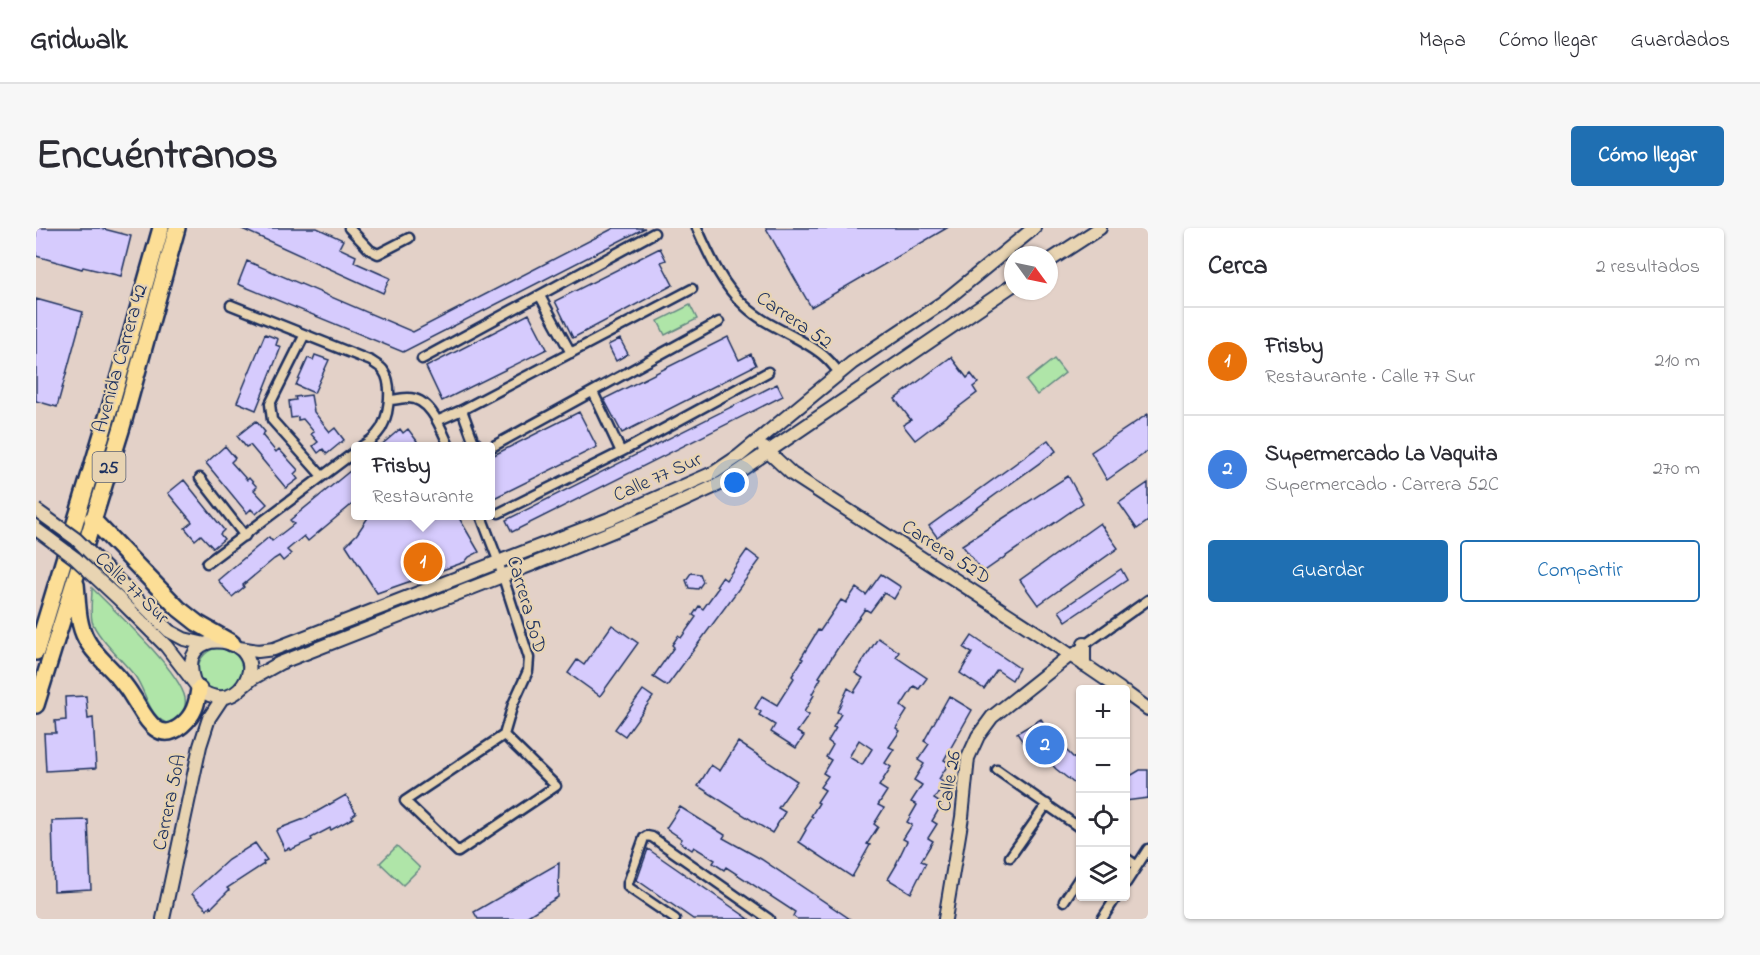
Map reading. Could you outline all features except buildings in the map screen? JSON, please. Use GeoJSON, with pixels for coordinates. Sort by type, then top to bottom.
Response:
{"type":"FeatureCollection","features":[{"type":"Feature","properties":{"kind":"highway","name":"Avenida Carrera 42"},"geometry":{"type":"LineString","coordinates":[[36,652],[110,410],[161,228]]}},
{"type":"Feature","properties":{"kind":"highway","name":"Avenida Carrera 42"},"geometry":{"type":"LineString","coordinates":[[36,705],[127,407],[177,228]]}},
{"type":"Feature","properties":{"kind":"highway"},"geometry":{"type":"LineString","coordinates":[[92,519],[178,608],[197,623],[236,646]]}},
{"type":"Feature","properties":{"kind":"highway"},"geometry":{"type":"LineString","coordinates":[[75,575],[80,618],[85,638],[118,677],[155,728],[168,732],[178,729],[187,721],[196,706],[196,686]]}},
{"type":"Feature","properties":{"kind":"street"},"geometry":{"type":"LineString","coordinates":[[349,228],[370,250],[378,254],[409,238]]}},
{"type":"Feature","properties":{"kind":"street","name":"Carrera 52"},"geometry":{"type":"LineString","coordinates":[[697,228],[711,260],[728,288],[747,308],[772,326],[823,356],[840,373]]}},
{"type":"Feature","properties":{"kind":"street","name":"Calle 77 Sur"},"geometry":{"type":"LineString","coordinates":[[236,646],[258,651],[274,649],[609,519],[715,472],[758,441],[840,373],[942,303],[1034,228]]}},
{"type":"Feature","properties":{"kind":"street"},"geometry":{"type":"LineString","coordinates":[[1058,255],[1100,228]]}},
{"type":"Feature","properties":{"kind":"street"},"geometry":{"type":"LineString","coordinates":[[422,359],[654,233]]}},
{"type":"Feature","properties":{"kind":"street"},"geometry":{"type":"LineString","coordinates":[[437,421],[692,289]]}},
{"type":"Feature","properties":{"kind":"street","name":"Calle 77 Sur"},"geometry":{"type":"LineString","coordinates":[[240,689],[253,678],[280,663],[503,576],[650,516],[711,488],[746,468],[866,383],[1004,291]]}},
{"type":"Feature","properties":{"kind":"street"},"geometry":{"type":"LineString","coordinates":[[540,296],[571,353]]}},
{"type":"Feature","properties":{"kind":"street"},"geometry":{"type":"LineString","coordinates":[[231,305],[304,336],[372,361],[382,368],[386,376],[389,400],[383,425],[368,442]]}},
{"type":"Feature","properties":{"kind":"street"},"geometry":{"type":"LineString","coordinates":[[495,445],[719,322]]}},
{"type":"Feature","properties":{"kind":"street"},"geometry":{"type":"LineString","coordinates":[[304,336],[270,404],[270,413],[272,420],[322,476]]}},
{"type":"Feature","properties":{"kind":"street"},"geometry":{"type":"LineString","coordinates":[[499,513],[621,452],[768,372]]}},
{"type":"Feature","properties":{"kind":"street"},"geometry":{"type":"LineString","coordinates":[[593,392],[621,452]]}},
{"type":"Feature","properties":{"kind":"street"},"geometry":{"type":"LineString","coordinates":[[389,400],[409,398],[419,400],[427,406],[437,421],[447,442]]}},
{"type":"Feature","properties":{"kind":"street"},"geometry":{"type":"LineString","coordinates":[[462,410],[475,442]]}},
{"type":"Feature","properties":{"kind":"street","name":"Carrera 52D"},"geometry":{"type":"LineString","coordinates":[[758,441],[792,474],[1054,644],[1113,685]]}},
{"type":"Feature","properties":{"kind":"street"},"geometry":{"type":"LineString","coordinates":[[207,563],[351,455]]}},
{"type":"Feature","properties":{"kind":"street"},"geometry":{"type":"LineString","coordinates":[[200,478],[245,536]]}},
{"type":"Feature","properties":{"kind":"street","name":"Calle 77 Sur"},"geometry":{"type":"LineString","coordinates":[[36,510],[99,560],[196,686]]}},
{"type":"Feature","properties":{"kind":"street"},"geometry":{"type":"LineString","coordinates":[[36,518],[69,541]]}},
{"type":"Feature","properties":{"kind":"street","name":"Carrera 50D"},"geometry":{"type":"LineString","coordinates":[[483,520],[499,562],[529,658],[528,671],[513,704],[504,735]]}},
{"type":"Feature","properties":{"kind":"street","name":"Calle 77 Sur"},"geometry":{"type":"LineString","coordinates":[[36,529],[169,631],[184,639],[205,644]]}},
{"type":"Feature","properties":{"kind":"street"},"geometry":{"type":"LineString","coordinates":[[1069,656],[1148,600]]}},
{"type":"Feature","properties":{"kind":"street"},"geometry":{"type":"LineString","coordinates":[[214,641],[236,646],[248,664],[245,682],[232,695],[223,698],[206,694],[196,686],[191,665],[198,649],[214,641]]}},
{"type":"Feature","properties":{"kind":"street"},"geometry":{"type":"LineString","coordinates":[[1054,644],[1054,667]]}},
{"type":"Feature","properties":{"kind":"street"},"geometry":{"type":"LineString","coordinates":[[1084,644],[1084,665]]}},
{"type":"Feature","properties":{"kind":"street","name":"Calle 26"},"geometry":{"type":"LineString","coordinates":[[945,919],[962,817],[968,758],[978,736],[992,717],[1069,656]]}},
{"type":"Feature","properties":{"kind":"street"},"geometry":{"type":"LineString","coordinates":[[1130,696],[1148,709]]}},
{"type":"Feature","properties":{"kind":"street","name":"Carrera 50A"},"geometry":{"type":"LineString","coordinates":[[163,919],[200,746],[208,718],[223,698]]}},
{"type":"Feature","properties":{"kind":"street"},"geometry":{"type":"LineString","coordinates":[[504,735],[556,786],[458,852],[405,801],[504,735]]}},
{"type":"Feature","properties":{"kind":"street"},"geometry":{"type":"LineString","coordinates":[[997,770],[1076,825]]}},
{"type":"Feature","properties":{"kind":"street"},"geometry":{"type":"LineString","coordinates":[[1010,857],[1047,804]]}},
{"type":"Feature","properties":{"kind":"street"},"geometry":{"type":"LineString","coordinates":[[675,919],[628,887],[644,838],[647,836],[652,837],[769,919]]}},
{"type":"Feature","properties":{"kind":"street"},"geometry":{"type":"LineString","coordinates":[[1130,876],[1148,849]]}},
{"type":"Feature","properties":{"kind":"street"},"geometry":{"type":"LineString","coordinates":[[1130,861],[1137,866]]}},
{"type":"Feature","properties":{"kind":"street"},"geometry":{"type":"LineString","coordinates":[[1064,902],[1076,883]]}},
{"type":"Feature","properties":{"kind":"street"},"geometry":{"type":"LineString","coordinates":[[1102,919],[1114,901]]}},
{"type":"Feature","properties":{"kind":"green space"},"geometry":{"type":"Polygon","coordinates":[[[690,305],[697,319],[665,335],[658,321],[690,305]]]}},
{"type":"Feature","properties":{"kind":"green space"},"geometry":{"type":"Polygon","coordinates":[[[1054,359],[1065,373],[1037,395],[1026,381],[1054,359]]]}},
{"type":"Feature","properties":{"kind":"green space"},"geometry":{"type":"Polygon","coordinates":[[[92,588],[145,641],[180,686],[185,698],[185,706],[173,722],[169,724],[162,721],[152,710],[135,676],[94,627],[91,613],[92,588]]]}},
{"type":"Feature","properties":{"kind":"green space"},"geometry":{"type":"Polygon","coordinates":[[[220,648],[236,654],[242,670],[236,686],[220,692],[204,686],[198,670],[204,654],[220,648]]]}},
{"type":"Feature","properties":{"kind":"green space"},"geometry":{"type":"Polygon","coordinates":[[[397,846],[420,868],[403,885],[380,863],[397,846]]]}},
{"type":"Feature","properties":{"kind":"place","name":"Frisby"},"geometry":{"type":"Point","coordinates":[423,562]}},
{"type":"Feature","properties":{"kind":"place","name":"Supermercado La Vaquita"},"geometry":{"type":"Point","coordinates":[1045,745]}}]}
